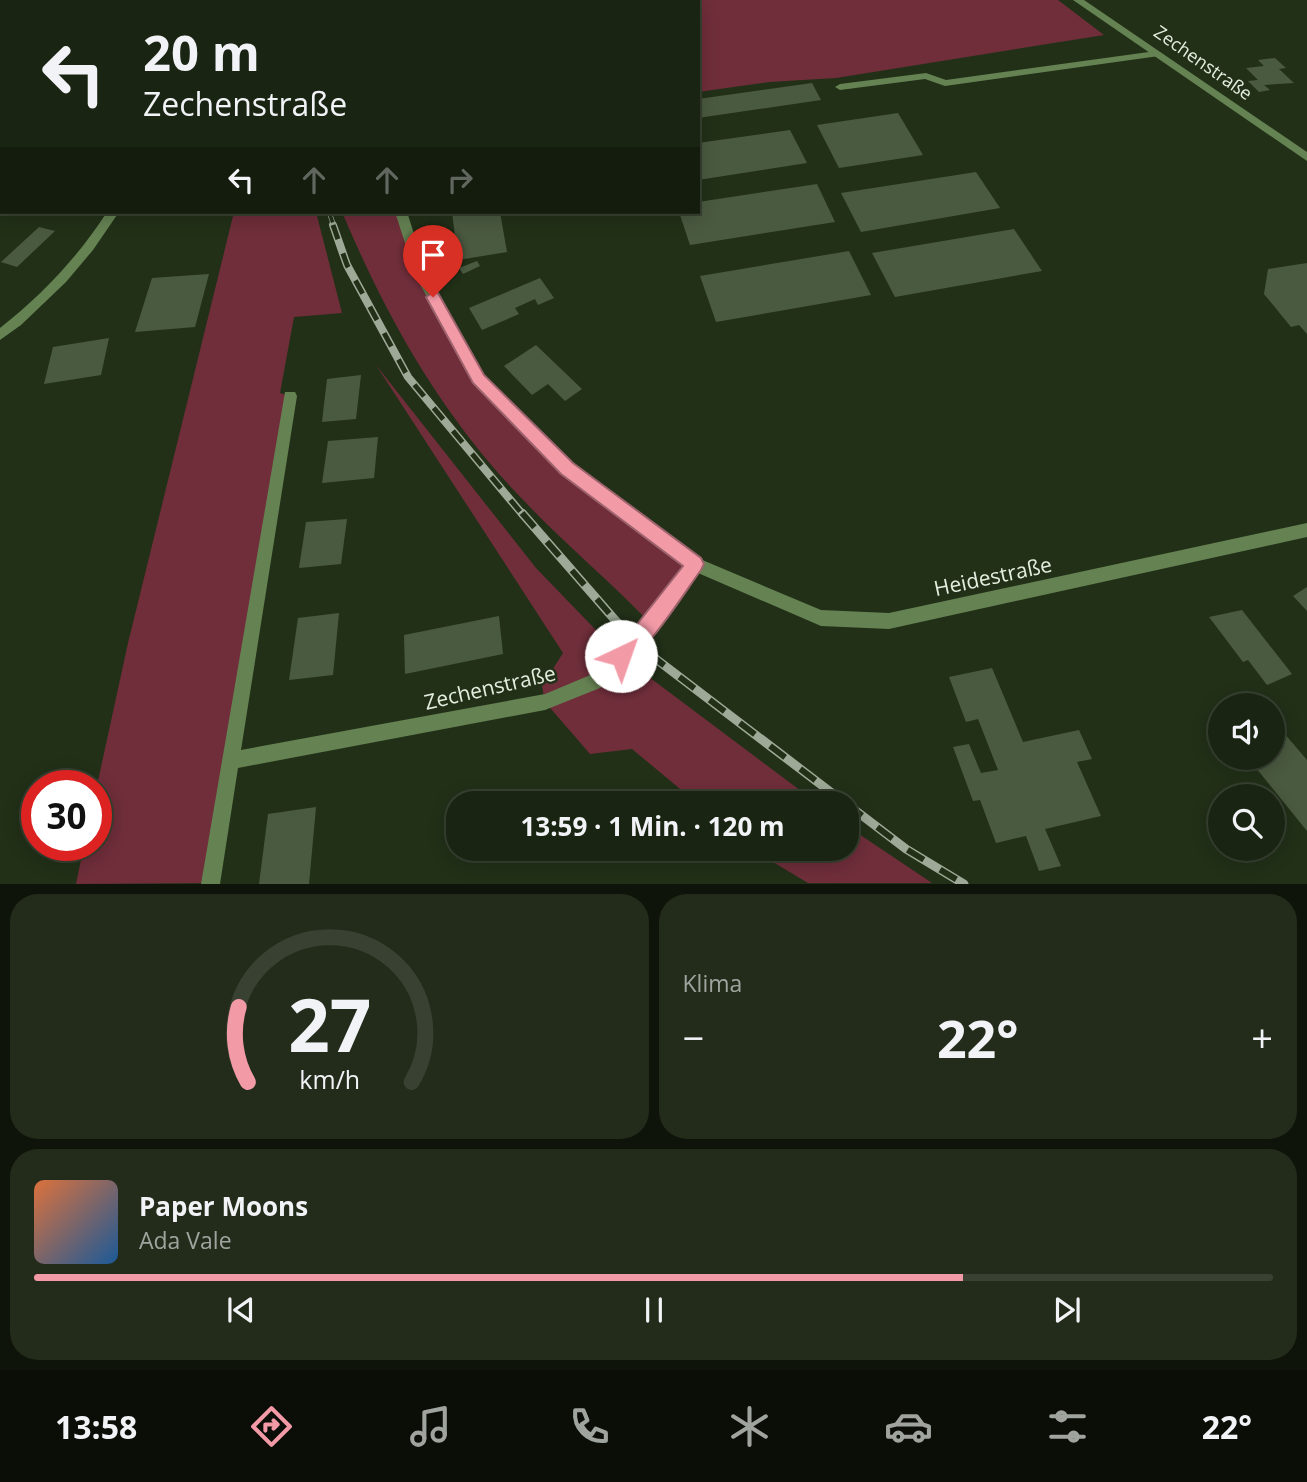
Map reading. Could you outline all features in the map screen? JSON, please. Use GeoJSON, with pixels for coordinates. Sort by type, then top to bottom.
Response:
{"type":"FeatureCollection","features":[{"type":"Feature","properties":{"kind":"street","name":"Zechenstraße"},"geometry":{"type":"LineString","coordinates":[[1078,0],[1307,157]]}},
{"type":"Feature","properties":{"kind":"street"},"geometry":{"type":"LineString","coordinates":[[840,87],[926,76],[945,83],[1156,54]]}},
{"type":"Feature","properties":{"kind":"street"},"geometry":{"type":"LineString","coordinates":[[0,335],[24,317],[64,277],[98,237],[112,214]]}},
{"type":"Feature","properties":{"kind":"street"},"geometry":{"type":"LineString","coordinates":[[402,214],[422,276],[479,379],[567,468],[695,564]]}},
{"type":"Feature","properties":{"kind":"street"},"geometry":{"type":"LineString","coordinates":[[210,884],[289,396]]}},
{"type":"Feature","properties":{"kind":"street","name":"Heidestraße"},"geometry":{"type":"LineString","coordinates":[[695,564],[821,618],[889,621],[1307,530]]}},
{"type":"Feature","properties":{"kind":"street","name":"Zechenstraße"},"geometry":{"type":"LineString","coordinates":[[232,760],[545,702],[594,682],[635,643],[695,564]]}},
{"type":"Feature","properties":{"kind":"shaded area"},"geometry":{"type":"Polygon","coordinates":[[[700,0],[1058,0],[1104,35],[836,78],[770,82],[700,92],[700,0]]]}},
{"type":"Feature","properties":{"kind":"shaded area"},"geometry":{"type":"Polygon","coordinates":[[[234,214],[317,214],[342,313],[294,317],[280,393],[290,396],[210,883],[76,884],[81,861],[112,861],[112,770],[100,770],[128,643],[234,214]]]}},
{"type":"Feature","properties":{"kind":"shaded area"},"geometry":{"type":"Polygon","coordinates":[[[343,214],[404,214],[422,277],[479,379],[567,469],[695,564],[650,623],[528,505],[470,439],[444,404],[399,330],[343,214]]]}},
{"type":"Feature","properties":{"kind":"shaded area"},"geometry":{"type":"Polygon","coordinates":[[[376,365],[536,568],[621,656],[801,791],[683,791],[632,749],[590,754],[545,702],[542,686],[563,653],[376,365]]]}},
{"type":"Feature","properties":{"kind":"shaded area"},"geometry":{"type":"Polygon","coordinates":[[[859,834],[932,883],[808,883],[771,861],[859,861],[859,834]]]}},
{"type":"Feature","properties":{"kind":"building"},"geometry":{"type":"Polygon","coordinates":[[[1275,58],[1286,68],[1279,69],[1294,83],[1264,85],[1270,90],[1259,92],[1248,81],[1258,80],[1246,68],[1264,66],[1258,60],[1275,58]]]}},
{"type":"Feature","properties":{"kind":"building"},"geometry":{"type":"Polygon","coordinates":[[[812,83],[821,100],[700,118],[700,99],[812,83]]]}},
{"type":"Feature","properties":{"kind":"building"},"geometry":{"type":"Polygon","coordinates":[[[898,113],[923,155],[839,168],[817,125],[898,113]]]}},
{"type":"Feature","properties":{"kind":"building"},"geometry":{"type":"Polygon","coordinates":[[[790,130],[807,163],[700,180],[700,143],[790,130]]]}},
{"type":"Feature","properties":{"kind":"building"},"geometry":{"type":"Polygon","coordinates":[[[976,172],[1000,208],[861,232],[841,193],[976,172]]]}},
{"type":"Feature","properties":{"kind":"building"},"geometry":{"type":"Polygon","coordinates":[[[817,184],[835,222],[690,245],[680,214],[700,214],[700,202],[817,184]]]}},
{"type":"Feature","properties":{"kind":"building"},"geometry":{"type":"Polygon","coordinates":[[[452,214],[500,214],[507,252],[458,260],[452,214]]]}},
{"type":"Feature","properties":{"kind":"building"},"geometry":{"type":"Polygon","coordinates":[[[39,227],[55,231],[17,267],[1,262],[39,227]]]}},
{"type":"Feature","properties":{"kind":"building"},"geometry":{"type":"Polygon","coordinates":[[[1014,229],[1042,271],[895,297],[872,253],[1014,229]]]}},
{"type":"Feature","properties":{"kind":"building"},"geometry":{"type":"Polygon","coordinates":[[[849,251],[871,295],[716,322],[700,276],[849,251]]]}},
{"type":"Feature","properties":{"kind":"building"},"geometry":{"type":"Polygon","coordinates":[[[477,261],[480,266],[463,274],[459,268],[477,261]]]}},
{"type":"Feature","properties":{"kind":"building"},"geometry":{"type":"Polygon","coordinates":[[[1307,263],[1307,334],[1299,325],[1291,327],[1264,294],[1268,269],[1307,263]]]}},
{"type":"Feature","properties":{"kind":"building"},"geometry":{"type":"Polygon","coordinates":[[[209,274],[195,327],[135,332],[152,278],[209,274]]]}},
{"type":"Feature","properties":{"kind":"building"},"geometry":{"type":"Polygon","coordinates":[[[540,278],[554,298],[538,305],[535,299],[515,308],[519,314],[482,330],[469,308],[540,278]]]}},
{"type":"Feature","properties":{"kind":"building"},"geometry":{"type":"Polygon","coordinates":[[[109,338],[101,375],[44,384],[53,347],[109,338]]]}},
{"type":"Feature","properties":{"kind":"building"},"geometry":{"type":"Polygon","coordinates":[[[536,345],[582,389],[565,401],[548,384],[532,395],[504,366],[536,345]]]}},
{"type":"Feature","properties":{"kind":"building"},"geometry":{"type":"Polygon","coordinates":[[[361,375],[356,419],[322,422],[327,379],[361,375]]]}},
{"type":"Feature","properties":{"kind":"building"},"geometry":{"type":"Polygon","coordinates":[[[378,437],[374,478],[322,483],[328,441],[378,437]]]}},
{"type":"Feature","properties":{"kind":"building"},"geometry":{"type":"Polygon","coordinates":[[[347,519],[341,564],[299,568],[306,522],[347,519]]]}},
{"type":"Feature","properties":{"kind":"building"},"geometry":{"type":"Polygon","coordinates":[[[1307,587],[1307,611],[1293,596],[1307,587]]]}},
{"type":"Feature","properties":{"kind":"building"},"geometry":{"type":"Polygon","coordinates":[[[1242,610],[1292,674],[1267,685],[1248,660],[1243,662],[1209,617],[1242,610]]]}},
{"type":"Feature","properties":{"kind":"building"},"geometry":{"type":"Polygon","coordinates":[[[339,613],[333,675],[289,680],[298,618],[339,613]]]}},
{"type":"Feature","properties":{"kind":"building"},"geometry":{"type":"Polygon","coordinates":[[[499,616],[503,654],[405,674],[404,635],[499,616]]]}},
{"type":"Feature","properties":{"kind":"building"},"geometry":{"type":"Polygon","coordinates":[[[992,668],[1023,742],[1079,730],[1092,759],[1077,762],[1101,816],[1045,829],[1061,866],[1039,871],[1026,836],[996,843],[980,800],[973,801],[953,747],[969,744],[981,773],[998,770],[978,719],[966,722],[949,677],[992,668]]]}},
{"type":"Feature","properties":{"kind":"building"},"geometry":{"type":"Polygon","coordinates":[[[1285,734],[1307,760],[1307,831],[1285,804],[1285,784],[1269,784],[1258,770],[1285,770],[1285,734]]]}},
{"type":"Feature","properties":{"kind":"building"},"geometry":{"type":"Polygon","coordinates":[[[316,807],[309,884],[259,884],[268,814],[316,807]]]}},
{"type":"Feature","properties":{"kind":"railway"},"geometry":{"type":"LineString","coordinates":[[330,214],[334,226]]}},
{"type":"Feature","properties":{"kind":"railway"},"geometry":{"type":"LineString","coordinates":[[333,225],[347,265],[408,377],[523,515]]}},
{"type":"Feature","properties":{"kind":"railway"},"geometry":{"type":"LineString","coordinates":[[522,513],[635,643],[829,791]]}},
{"type":"Feature","properties":{"kind":"railway"},"geometry":{"type":"LineString","coordinates":[[859,813],[906,849],[964,884]]}},
{"type":"Feature","properties":{"kind":"route"},"geometry":{"type":"LineString","coordinates":[[433,297],[479,379],[567,468],[695,564],[635,643],[621,656]]}}]}
